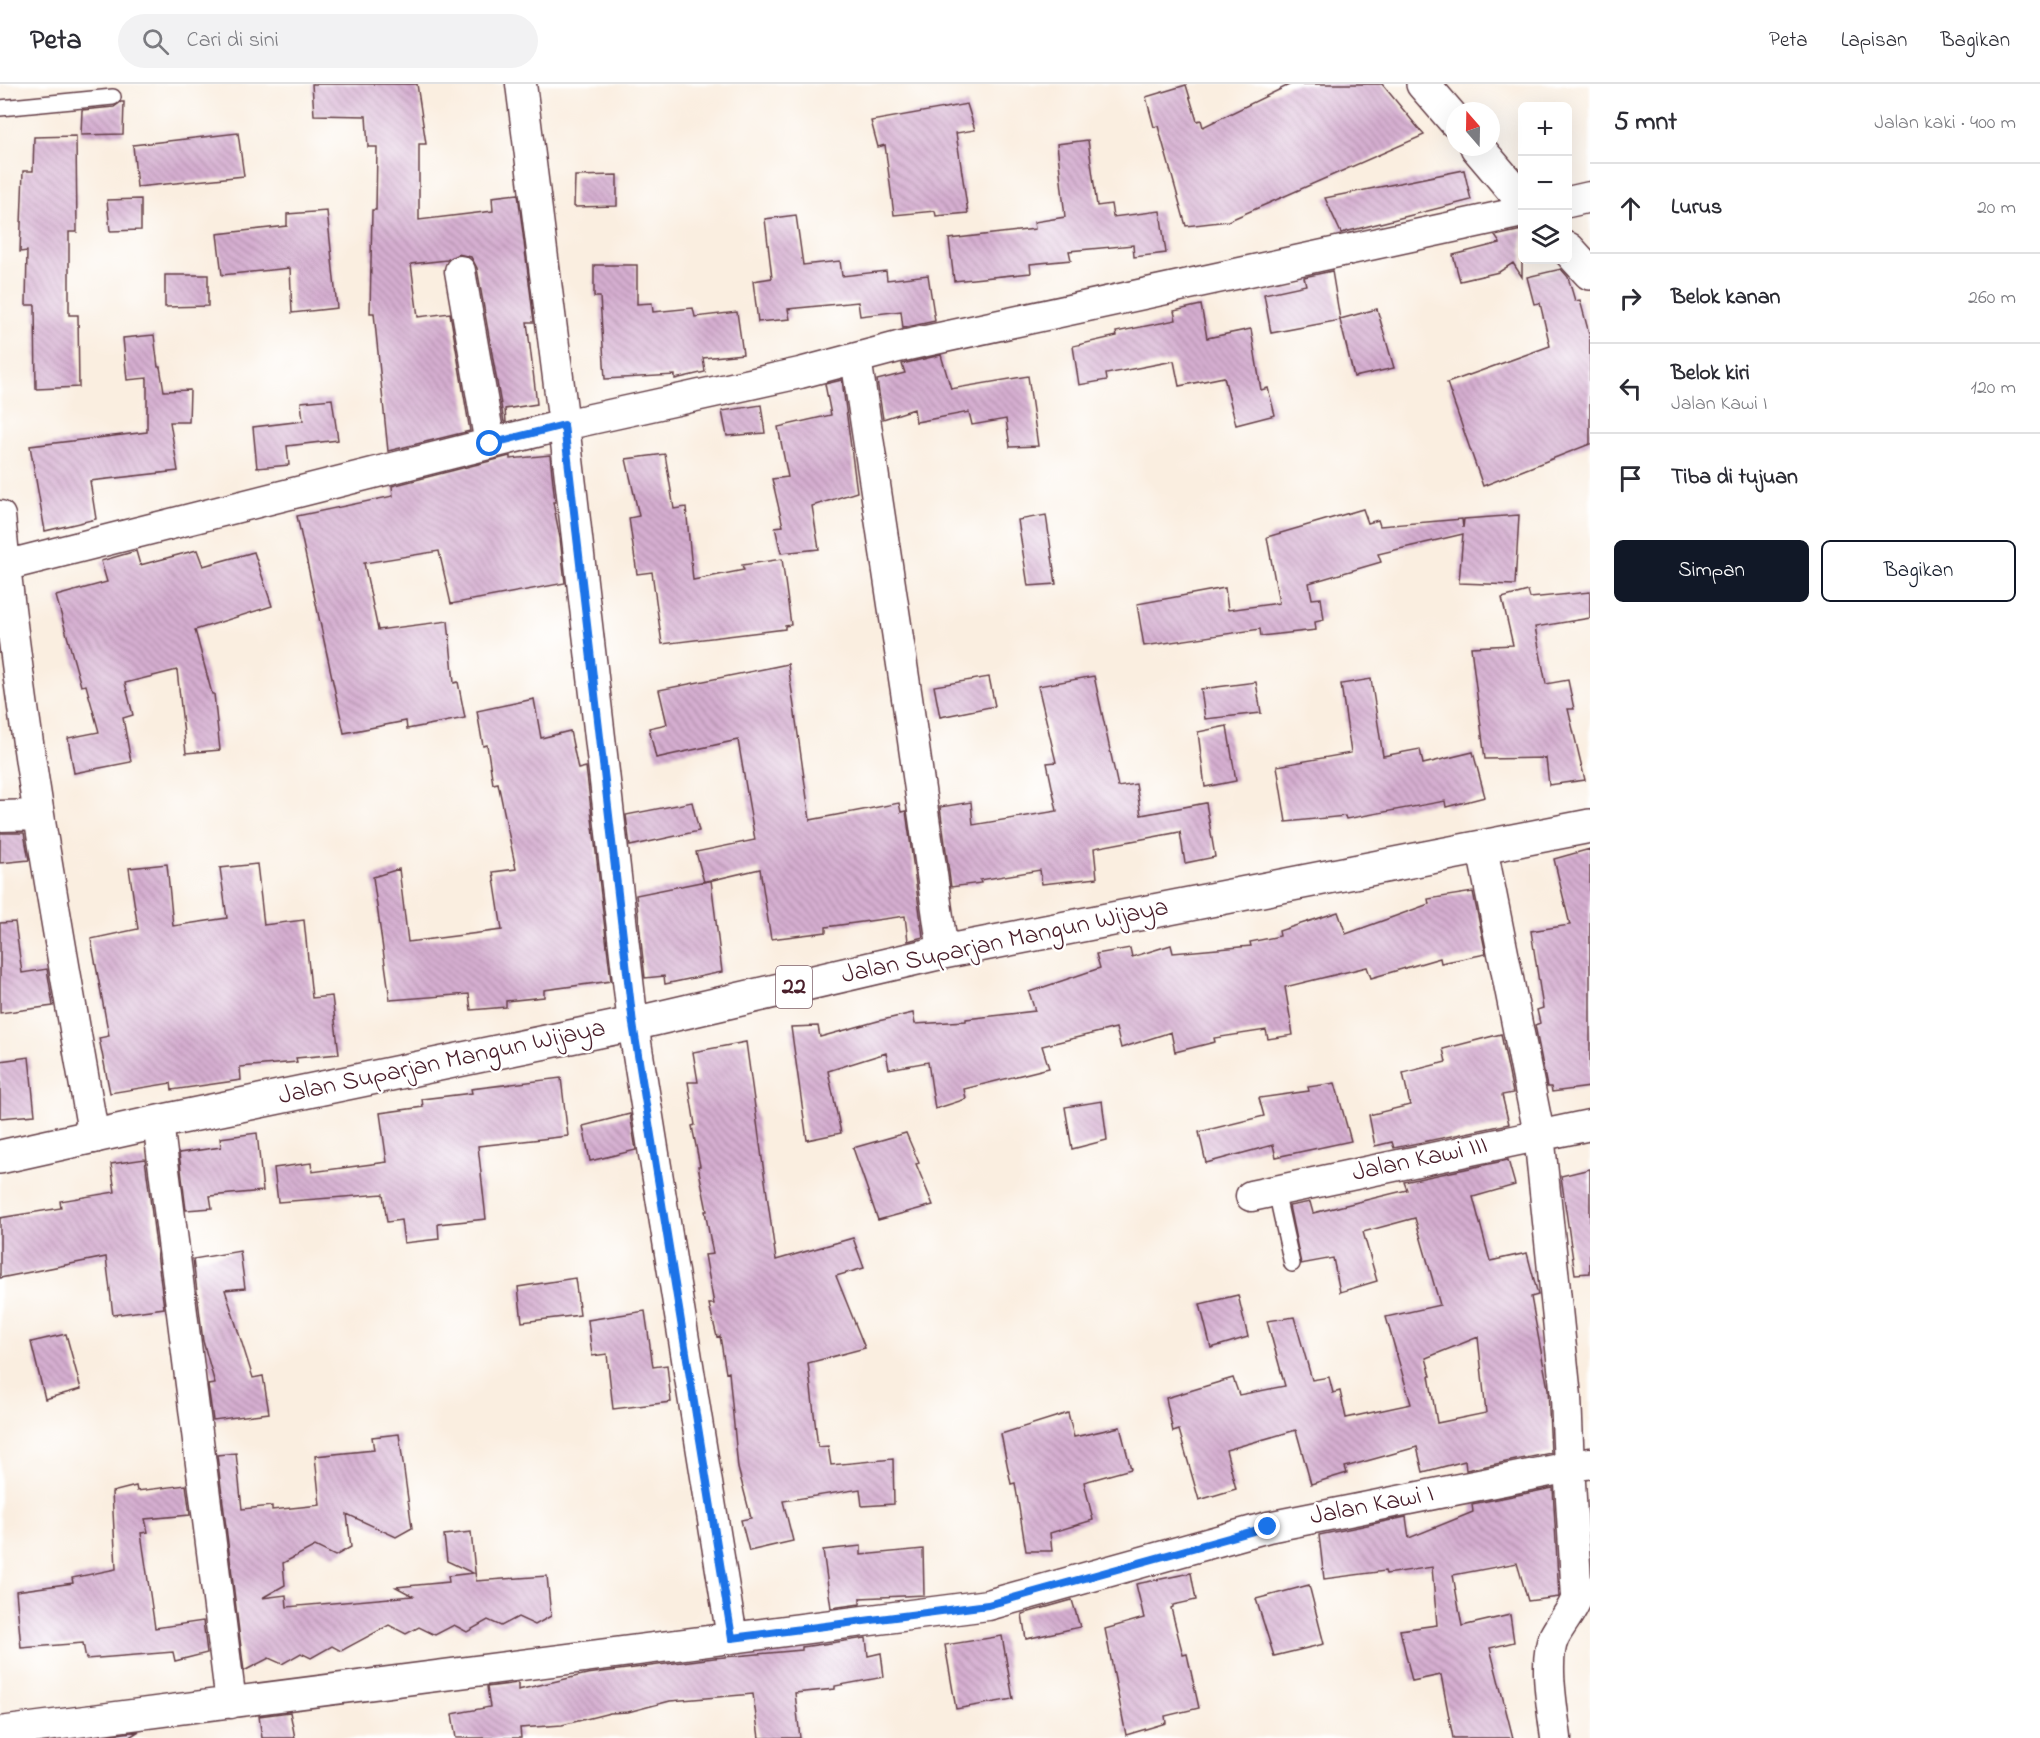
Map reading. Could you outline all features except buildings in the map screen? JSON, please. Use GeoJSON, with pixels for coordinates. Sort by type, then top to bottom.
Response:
{"type":"FeatureCollection","features":[{"type":"Feature","properties":{"kind":"highway"},"geometry":{"type":"LineString","coordinates":[[1423,84],[1446,111]]}},
{"type":"Feature","properties":{"kind":"highway"},"geometry":{"type":"LineString","coordinates":[[1485,156],[1518,195]]}},
{"type":"Feature","properties":{"kind":"highway"},"geometry":{"type":"LineString","coordinates":[[1572,253],[1590,273]]}},
{"type":"Feature","properties":{"kind":"highway","name":"Jalan Suparjan Mangun Wijaya"},"geometry":{"type":"LineString","coordinates":[[0,1157],[633,1024],[943,952],[1590,826]]}},
{"type":"Feature","properties":{"kind":"street"},"geometry":{"type":"LineString","coordinates":[[522,84],[633,1024],[732,1638]]}},
{"type":"Feature","properties":{"kind":"street"},"geometry":{"type":"LineString","coordinates":[[1572,201],[1590,196]]}},
{"type":"Feature","properties":{"kind":"street"},"geometry":{"type":"LineString","coordinates":[[2,567],[564,425],[800,373],[898,347],[1518,213]]}},
{"type":"Feature","properties":{"kind":"street"},"geometry":{"type":"LineString","coordinates":[[460,272],[490,444]]}},
{"type":"Feature","properties":{"kind":"street"},"geometry":{"type":"LineString","coordinates":[[856,358],[908,698],[943,952]]}},
{"type":"Feature","properties":{"kind":"street"},"geometry":{"type":"LineString","coordinates":[[0,516],[2,567],[38,815],[94,1138]]}},
{"type":"Feature","properties":{"kind":"street"},"geometry":{"type":"LineString","coordinates":[[0,816],[38,815]]}},
{"type":"Feature","properties":{"kind":"street"},"geometry":{"type":"LineString","coordinates":[[1482,848],[1539,1134],[1566,1397],[1579,1465],[1577,1597],[1553,1639],[1549,1671],[1556,1738]]}},
{"type":"Feature","properties":{"kind":"street"},"geometry":{"type":"LineString","coordinates":[[158,1122],[231,1703]]}},
{"type":"Feature","properties":{"kind":"street","name":"Jalan Kawi III"},"geometry":{"type":"LineString","coordinates":[[1264,1194],[1590,1125]]}},
{"type":"Feature","properties":{"kind":"street","name":"Jalan Kawi I"},"geometry":{"type":"LineString","coordinates":[[0,1732],[988,1605],[1268,1527],[1579,1465]]}},
{"type":"Feature","properties":{"kind":"lane"},"geometry":{"type":"LineString","coordinates":[[0,108],[114,97]]}},
{"type":"Feature","properties":{"kind":"lane"},"geometry":{"type":"LineString","coordinates":[[1264,1194],[1292,1264]]}},
{"type":"Feature","properties":{"kind":"route"},"geometry":{"type":"LineString","coordinates":[[490,444],[564,425],[633,1024],[732,1638],[988,1605],[1268,1527]]}}]}
